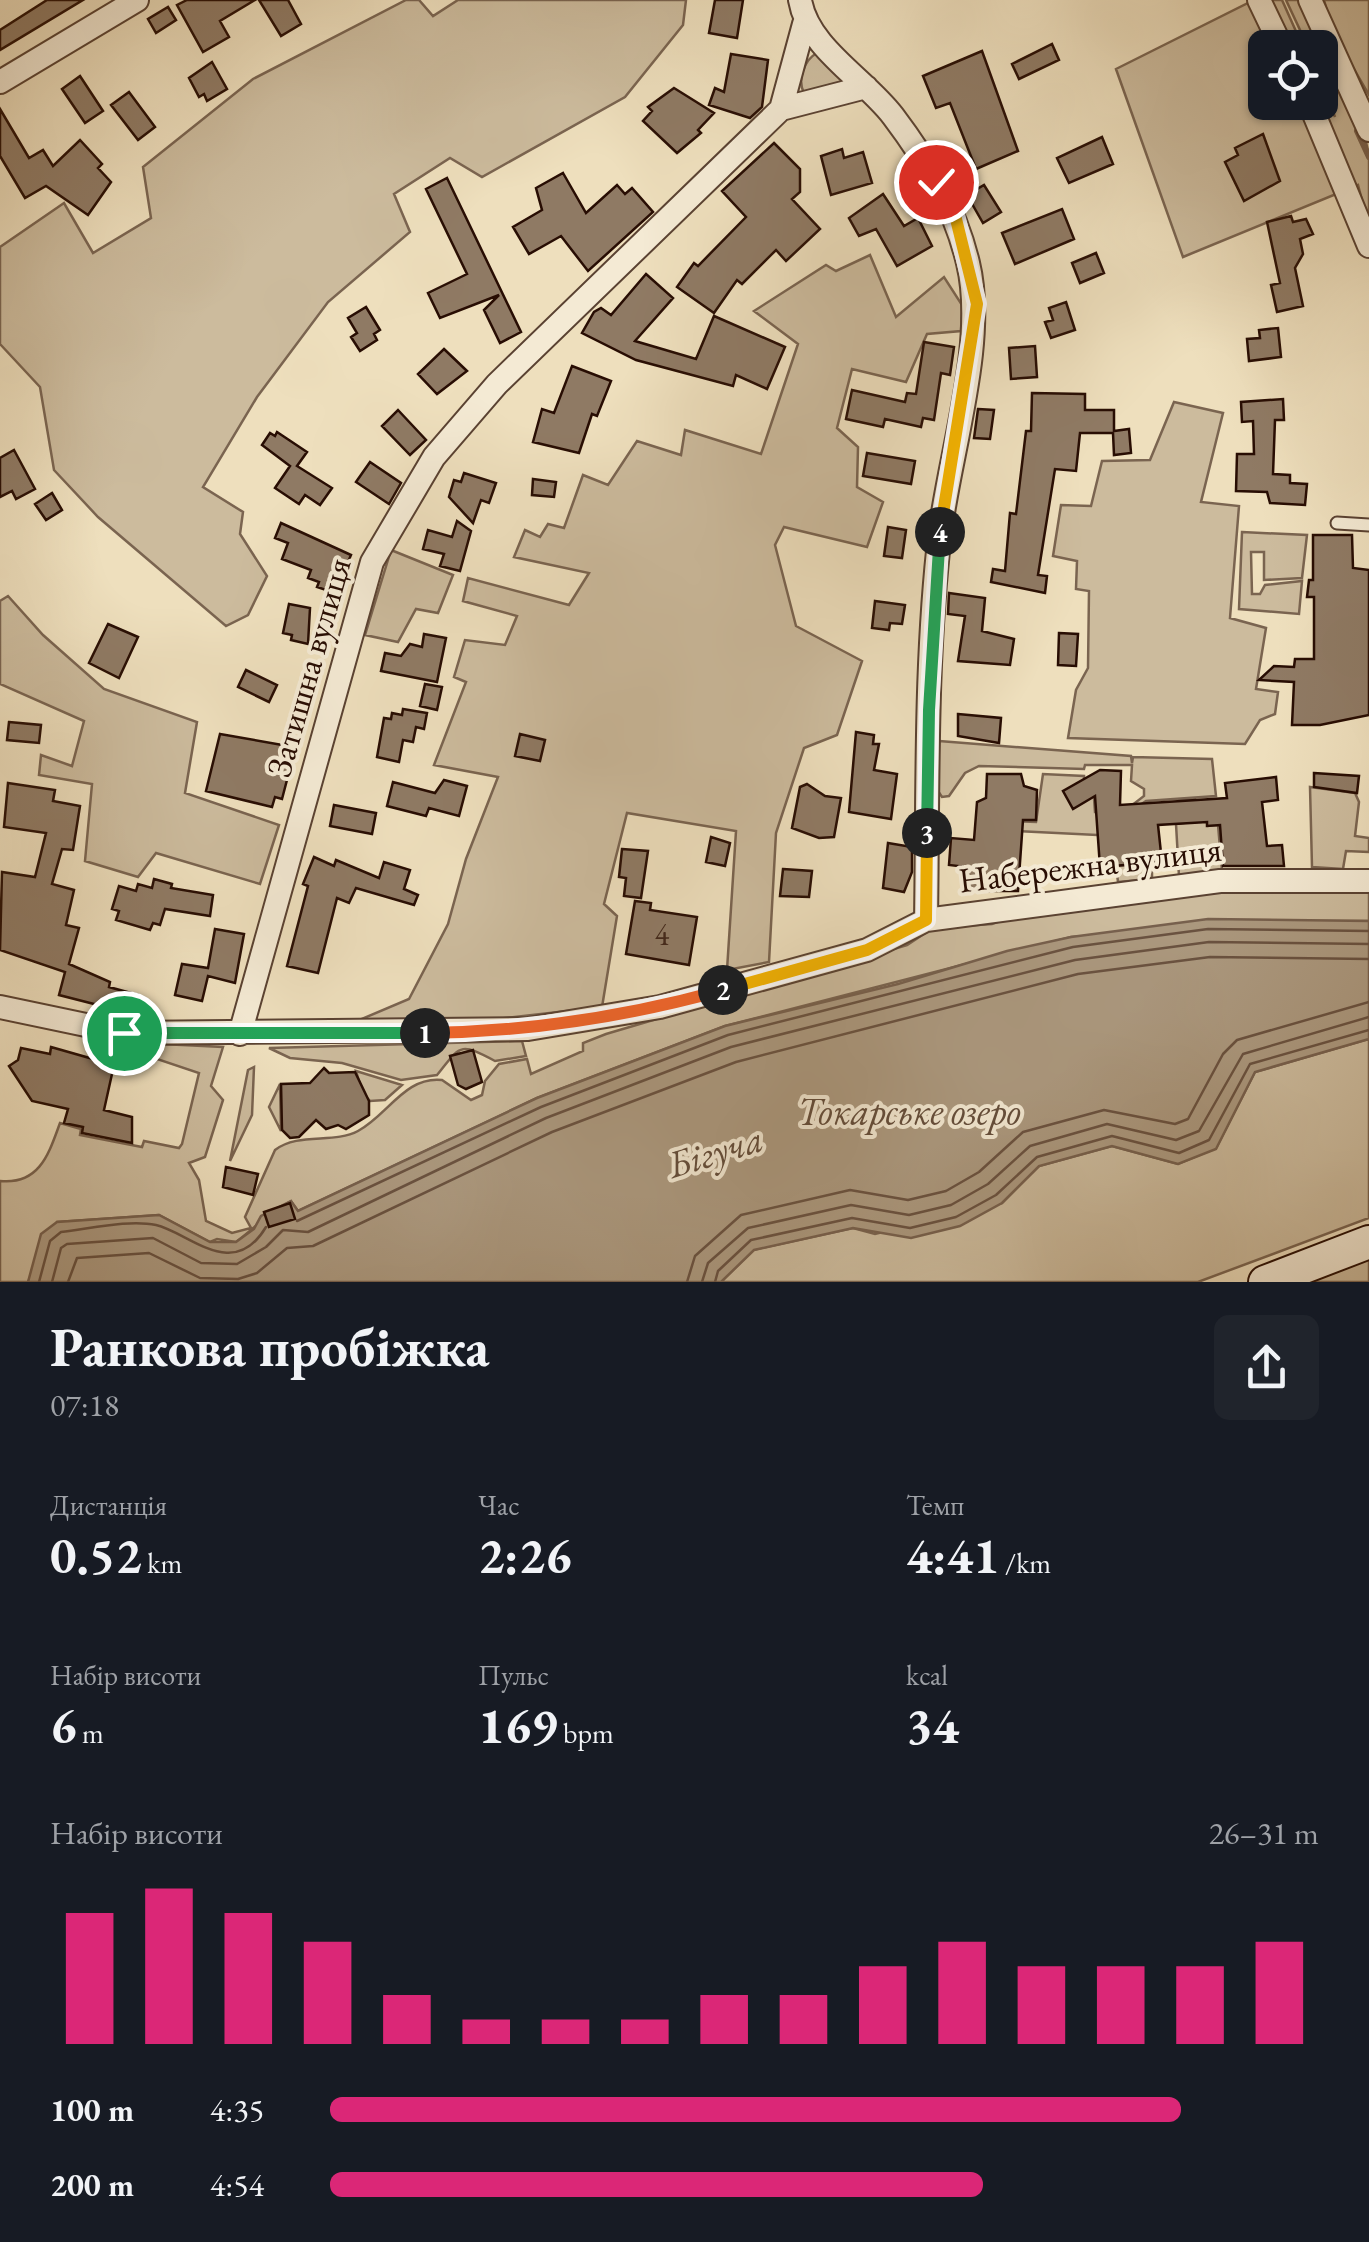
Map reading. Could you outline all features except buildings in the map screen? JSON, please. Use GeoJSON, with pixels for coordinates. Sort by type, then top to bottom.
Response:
{"type":"FeatureCollection","features":[{"type":"Feature","properties":{"kind":"street"},"geometry":{"type":"LineString","coordinates":[[0,82],[138,0]]}},
{"type":"Feature","properties":{"kind":"street"},"geometry":{"type":"LineString","coordinates":[[780,109],[804,24],[800,0]]}},
{"type":"Feature","properties":{"kind":"street"},"geometry":{"type":"LineString","coordinates":[[1259,0],[1273,30]]}},
{"type":"Feature","properties":{"kind":"street"},"geometry":{"type":"LineString","coordinates":[[1310,0],[1369,130]]}},
{"type":"Feature","properties":{"kind":"street"},"geometry":{"type":"LineString","coordinates":[[804,24],[891,114],[955,215],[977,304],[940,534],[929,710],[926,920]]}},
{"type":"Feature","properties":{"kind":"street","name":"Затишна вулиця"},"geometry":{"type":"LineString","coordinates":[[240,1034],[372,562],[434,457],[497,384],[780,109],[866,87]]}},
{"type":"Feature","properties":{"kind":"street"},"geometry":{"type":"LineString","coordinates":[[1316,120],[1369,246]]}},
{"type":"Feature","properties":{"kind":"street","name":"Набережна вулиця"},"geometry":{"type":"LineString","coordinates":[[0,1007],[124,1033],[467,1032],[600,1020],[867,950],[926,920],[1220,881],[1369,881]]}},
{"type":"Feature","properties":{"kind":"street"},"geometry":{"type":"LineString","coordinates":[[1272,1281],[1369,1242]]}},
{"type":"Feature","properties":{"kind":"lane"},"geometry":{"type":"LineString","coordinates":[[1337,523],[1369,525]]}},
{"type":"Feature","properties":{"kind":"shaded area"},"geometry":{"type":"Polygon","coordinates":[[[406,0],[419,0],[433,16],[458,0],[686,0],[683,25],[625,97],[482,177],[450,158],[394,194],[410,232],[328,302],[257,397],[203,487],[243,512],[240,534],[267,576],[248,615],[226,626],[98,517],[54,470],[40,387],[0,344],[0,247],[64,203],[93,253],[151,218],[143,167],[253,79],[406,0]]]}},
{"type":"Feature","properties":{"kind":"shaded area"},"geometry":{"type":"Polygon","coordinates":[[[1254,0],[1282,0],[1295,30],[1248,30],[1248,120],[1338,120],[1338,75],[1369,155],[1369,227],[1358,185],[1183,257],[1116,69],[1254,0]]]}},
{"type":"Feature","properties":{"kind":"shaded area"},"geometry":{"type":"Polygon","coordinates":[[[1286,0],[1305,0],[1318,30],[1300,30],[1286,0]]]}},
{"type":"Feature","properties":{"kind":"shaded area"},"geometry":{"type":"Polygon","coordinates":[[[1324,0],[1369,0],[1369,95],[1338,42],[1338,30],[1332,30],[1324,0]]]}},
{"type":"Feature","properties":{"kind":"shaded area"},"geometry":{"type":"Polygon","coordinates":[[[817,53],[845,83],[804,93],[803,71],[817,53]]]}},
{"type":"Feature","properties":{"kind":"shaded area"},"geometry":{"type":"Polygon","coordinates":[[[870,255],[896,317],[944,277],[962,305],[961,331],[927,334],[906,382],[852,369],[837,428],[858,447],[857,487],[883,502],[867,547],[784,527],[775,545],[796,626],[862,661],[837,735],[804,748],[776,833],[769,962],[727,970],[736,831],[627,813],[604,904],[617,916],[602,1007],[435,1026],[357,1021],[409,999],[448,924],[466,859],[498,777],[434,765],[466,682],[454,677],[465,640],[505,645],[517,616],[463,601],[468,578],[569,605],[589,573],[514,557],[525,530],[540,537],[548,524],[564,528],[583,475],[608,485],[637,441],[681,455],[685,430],[761,454],[798,344],[754,311],[826,265],[836,271],[870,255]]]}},
{"type":"Feature","properties":{"kind":"shaded area"},"geometry":{"type":"Polygon","coordinates":[[[1174,402],[1223,413],[1201,502],[1239,506],[1230,618],[1266,628],[1256,689],[1278,692],[1275,714],[1260,720],[1245,744],[1068,738],[1076,690],[1088,668],[1089,591],[1076,589],[1077,561],[1053,556],[1061,505],[1091,506],[1102,461],[1150,460],[1174,402]]]}},
{"type":"Feature","properties":{"kind":"shaded area"},"geometry":{"type":"Polygon","coordinates":[[[1242,532],[1307,535],[1302,578],[1264,580],[1264,552],[1251,552],[1252,594],[1260,594],[1265,585],[1302,581],[1299,614],[1239,609],[1242,532]]]}},
{"type":"Feature","properties":{"kind":"shaded area"},"geometry":{"type":"Polygon","coordinates":[[[391,550],[453,575],[438,613],[416,609],[398,642],[365,635],[391,550]]]}},
{"type":"Feature","properties":{"kind":"shaded area"},"geometry":{"type":"Polygon","coordinates":[[[8,596],[43,635],[104,689],[197,722],[185,793],[279,825],[260,884],[156,853],[138,877],[85,861],[92,784],[39,775],[41,755],[72,766],[84,721],[0,684],[0,601],[8,596]]]}},
{"type":"Feature","properties":{"kind":"shaded area"},"geometry":{"type":"Polygon","coordinates":[[[939,741],[1131,756],[1132,763],[1133,757],[1212,759],[1216,796],[1146,801],[1097,835],[976,829],[977,820],[1036,822],[1043,774],[1084,776],[1084,782],[1093,785],[1095,812],[1122,813],[1144,796],[1144,789],[1131,781],[1132,765],[1085,765],[1084,769],[979,766],[965,773],[949,796],[942,797],[938,791],[939,741]]]}},
{"type":"Feature","properties":{"kind":"shaded area"},"geometry":{"type":"Polygon","coordinates":[[[1310,787],[1355,793],[1359,802],[1355,836],[1369,838],[1369,852],[1346,851],[1343,869],[1312,867],[1310,787]]]}},
{"type":"Feature","properties":{"kind":"shaded area"},"geometry":{"type":"Polygon","coordinates":[[[1195,800],[1196,819],[1207,819],[1208,826],[1218,825],[1222,871],[1179,876],[1176,824],[1184,823],[1182,801],[1195,800]]]}},
{"type":"Feature","properties":{"kind":"shaded area"},"geometry":{"type":"Polygon","coordinates":[[[1152,863],[1152,879],[1118,882],[1116,866],[1152,863]]]}},
{"type":"Feature","properties":{"kind":"shaded area"},"geometry":{"type":"Polygon","coordinates":[[[1369,889],[1369,921],[1307,921],[1071,937],[725,1026],[537,1098],[298,1211],[291,1201],[236,1242],[210,1242],[159,1215],[57,1222],[28,1282],[0,1282],[0,1181],[14,1181],[34,1172],[47,1156],[60,1123],[81,1129],[80,1135],[142,1147],[144,1141],[179,1148],[182,1144],[199,1073],[139,1053],[141,1043],[223,1047],[211,1086],[223,1100],[205,1157],[189,1163],[199,1180],[206,1221],[232,1233],[251,1228],[245,1217],[275,1150],[294,1141],[358,1131],[407,1090],[429,1080],[442,1080],[471,1100],[482,1095],[485,1081],[499,1064],[527,1059],[531,1074],[583,1051],[583,1043],[606,1034],[907,945],[933,928],[992,924],[1028,911],[1206,890],[1369,889]]]}},
{"type":"Feature","properties":{"kind":"shaded area"},"geometry":{"type":"Polygon","coordinates":[[[1369,1039],[1369,1218],[1198,1282],[721,1282],[753,1250],[853,1228],[875,1234],[1002,1203],[1039,1166],[1112,1146],[1178,1164],[1216,1148],[1255,1072],[1369,1039]]]}},
{"type":"Feature","properties":{"kind":"shaded area"},"geometry":{"type":"Polygon","coordinates":[[[522,1041],[526,1056],[495,1061],[467,1049],[456,1052],[437,1075],[401,1080],[342,1063],[290,1058],[269,1048],[522,1041]]]}},
{"type":"Feature","properties":{"kind":"shaded area"},"geometry":{"type":"Polygon","coordinates":[[[254,1067],[252,1115],[230,1161],[248,1070],[254,1067]]]}},
{"type":"Feature","properties":{"kind":"shaded area"},"geometry":{"type":"Polygon","coordinates":[[[356,1071],[402,1085],[385,1100],[370,1101],[363,1094],[356,1071]]]}},
{"type":"Feature","properties":{"kind":"shaded area"},"geometry":{"type":"Polygon","coordinates":[[[280,1084],[281,1131],[269,1107],[280,1084]]]}},
{"type":"Feature","properties":{"kind":"shaded area"},"geometry":{"type":"Polygon","coordinates":[[[1369,1251],[1369,1282],[1307,1282],[1369,1251]]]}},
{"type":"Feature","properties":{"kind":"water","name":"Токарське озеро"},"geometry":{"type":"Polygon","coordinates":[[[1208,919],[1369,921],[1369,1039],[1255,1072],[1216,1149],[1178,1164],[1112,1146],[1039,1166],[1002,1203],[960,1226],[911,1238],[853,1228],[754,1250],[721,1282],[28,1282],[41,1234],[57,1222],[159,1215],[210,1242],[236,1242],[254,1229],[261,1216],[291,1201],[298,1211],[537,1098],[725,1026],[898,984],[1007,951],[1071,937],[1208,919]]]}},
{"type":"Feature","properties":{"kind":"waterway"},"geometry":{"type":"LineString","coordinates":[[1357,131],[1369,157]]}},
{"type":"Feature","properties":{"kind":"route"},"geometry":{"type":"LineString","coordinates":[[124,1033],[467,1032],[600,1020],[867,950],[926,920],[929,710],[940,534],[977,304],[955,215],[936,182]]}},
{"type":"Feature","properties":{"kind":"water label","name":"Бігуча"},"geometry":{"type":"Point","coordinates":[715,1151]}}]}
